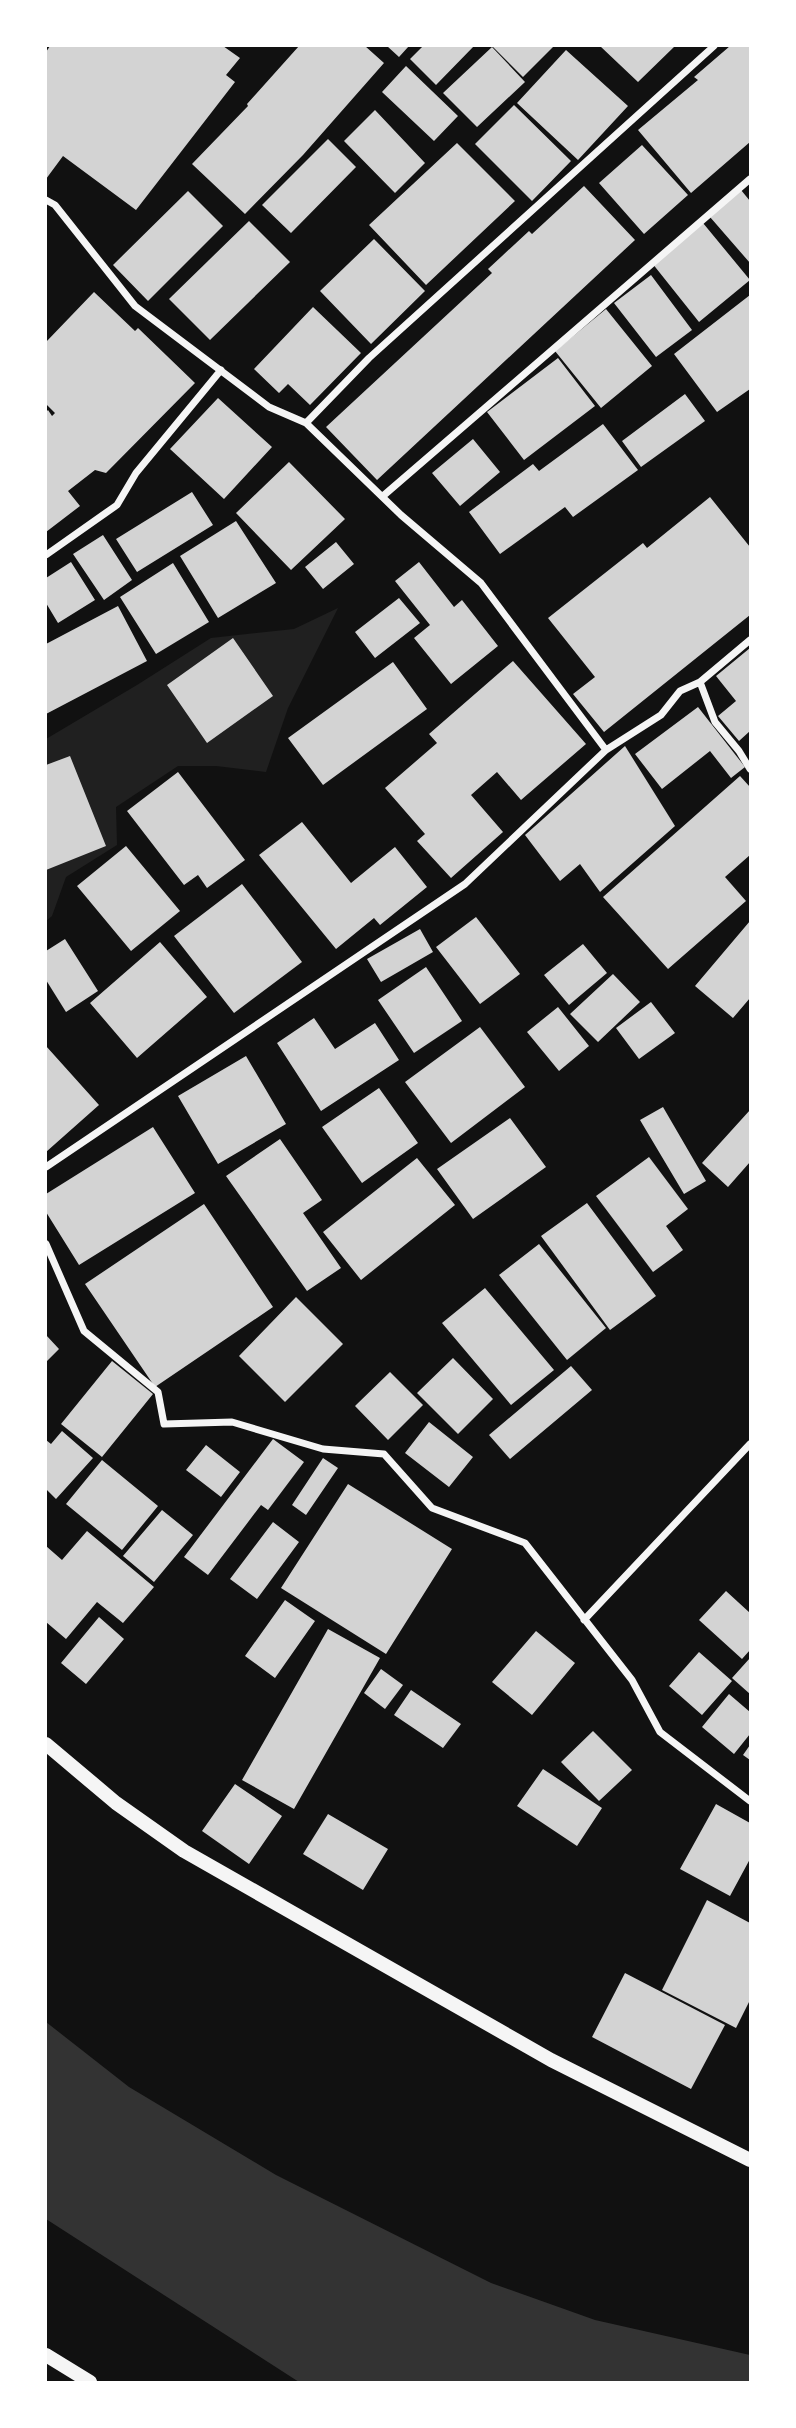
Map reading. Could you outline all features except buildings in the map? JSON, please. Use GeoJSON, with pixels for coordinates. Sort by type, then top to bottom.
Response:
{"type":"FeatureCollection","features":[{"type":"Feature","properties":{"kind":"main road"},"geometry":{"type":"LineString","coordinates":[[46,1744],[116,1803],[184,1851],[551,2060],[751,2160]]}},
{"type":"Feature","properties":{"kind":"main road"},"geometry":{"type":"LineString","coordinates":[[46,2355],[90,2382]]}},
{"type":"Feature","properties":{"kind":"street"},"geometry":{"type":"LineString","coordinates":[[306,423],[369,358],[714,46]]}},
{"type":"Feature","properties":{"kind":"street"},"geometry":{"type":"LineString","coordinates":[[383,496],[751,179]]}},
{"type":"Feature","properties":{"kind":"street"},"geometry":{"type":"LineString","coordinates":[[46,200],[55,205],[135,306],[270,407],[306,423],[401,515],[481,583],[607,750]]}},
{"type":"Feature","properties":{"kind":"street"},"geometry":{"type":"LineString","coordinates":[[46,555],[117,505],[136,473],[221,370]]}},
{"type":"Feature","properties":{"kind":"street"},"geometry":{"type":"LineString","coordinates":[[46,1167],[465,884],[607,750],[661,715],[680,691],[700,682],[751,640]]}},
{"type":"Feature","properties":{"kind":"street"},"geometry":{"type":"LineString","coordinates":[[700,682],[715,722],[751,769]]}},
{"type":"Feature","properties":{"kind":"street"},"geometry":{"type":"LineString","coordinates":[[46,1244],[84,1331],[158,1392],[164,1424],[232,1422],[323,1448],[384,1454],[432,1508],[525,1543],[632,1680],[660,1732],[751,1801]]}},
{"type":"Feature","properties":{"kind":"street"},"geometry":{"type":"LineString","coordinates":[[584,1620],[751,1444]]}},
{"type":"Feature","properties":{"kind":"shaded area"},"geometry":{"type":"Polygon","coordinates":[[[338,608],[288,708],[266,772],[216,766],[178,766],[116,807],[117,845],[66,877],[52,916],[46,921],[46,739],[211,638],[294,629],[338,608]]]}},
{"type":"Feature","properties":{"kind":"shaded area"},"geometry":{"type":"Polygon","coordinates":[[[46,2022],[129,2087],[276,2175],[491,2283],[595,2320],[750,2355],[750,2382],[299,2382],[46,2219],[46,2022]]]}}]}
